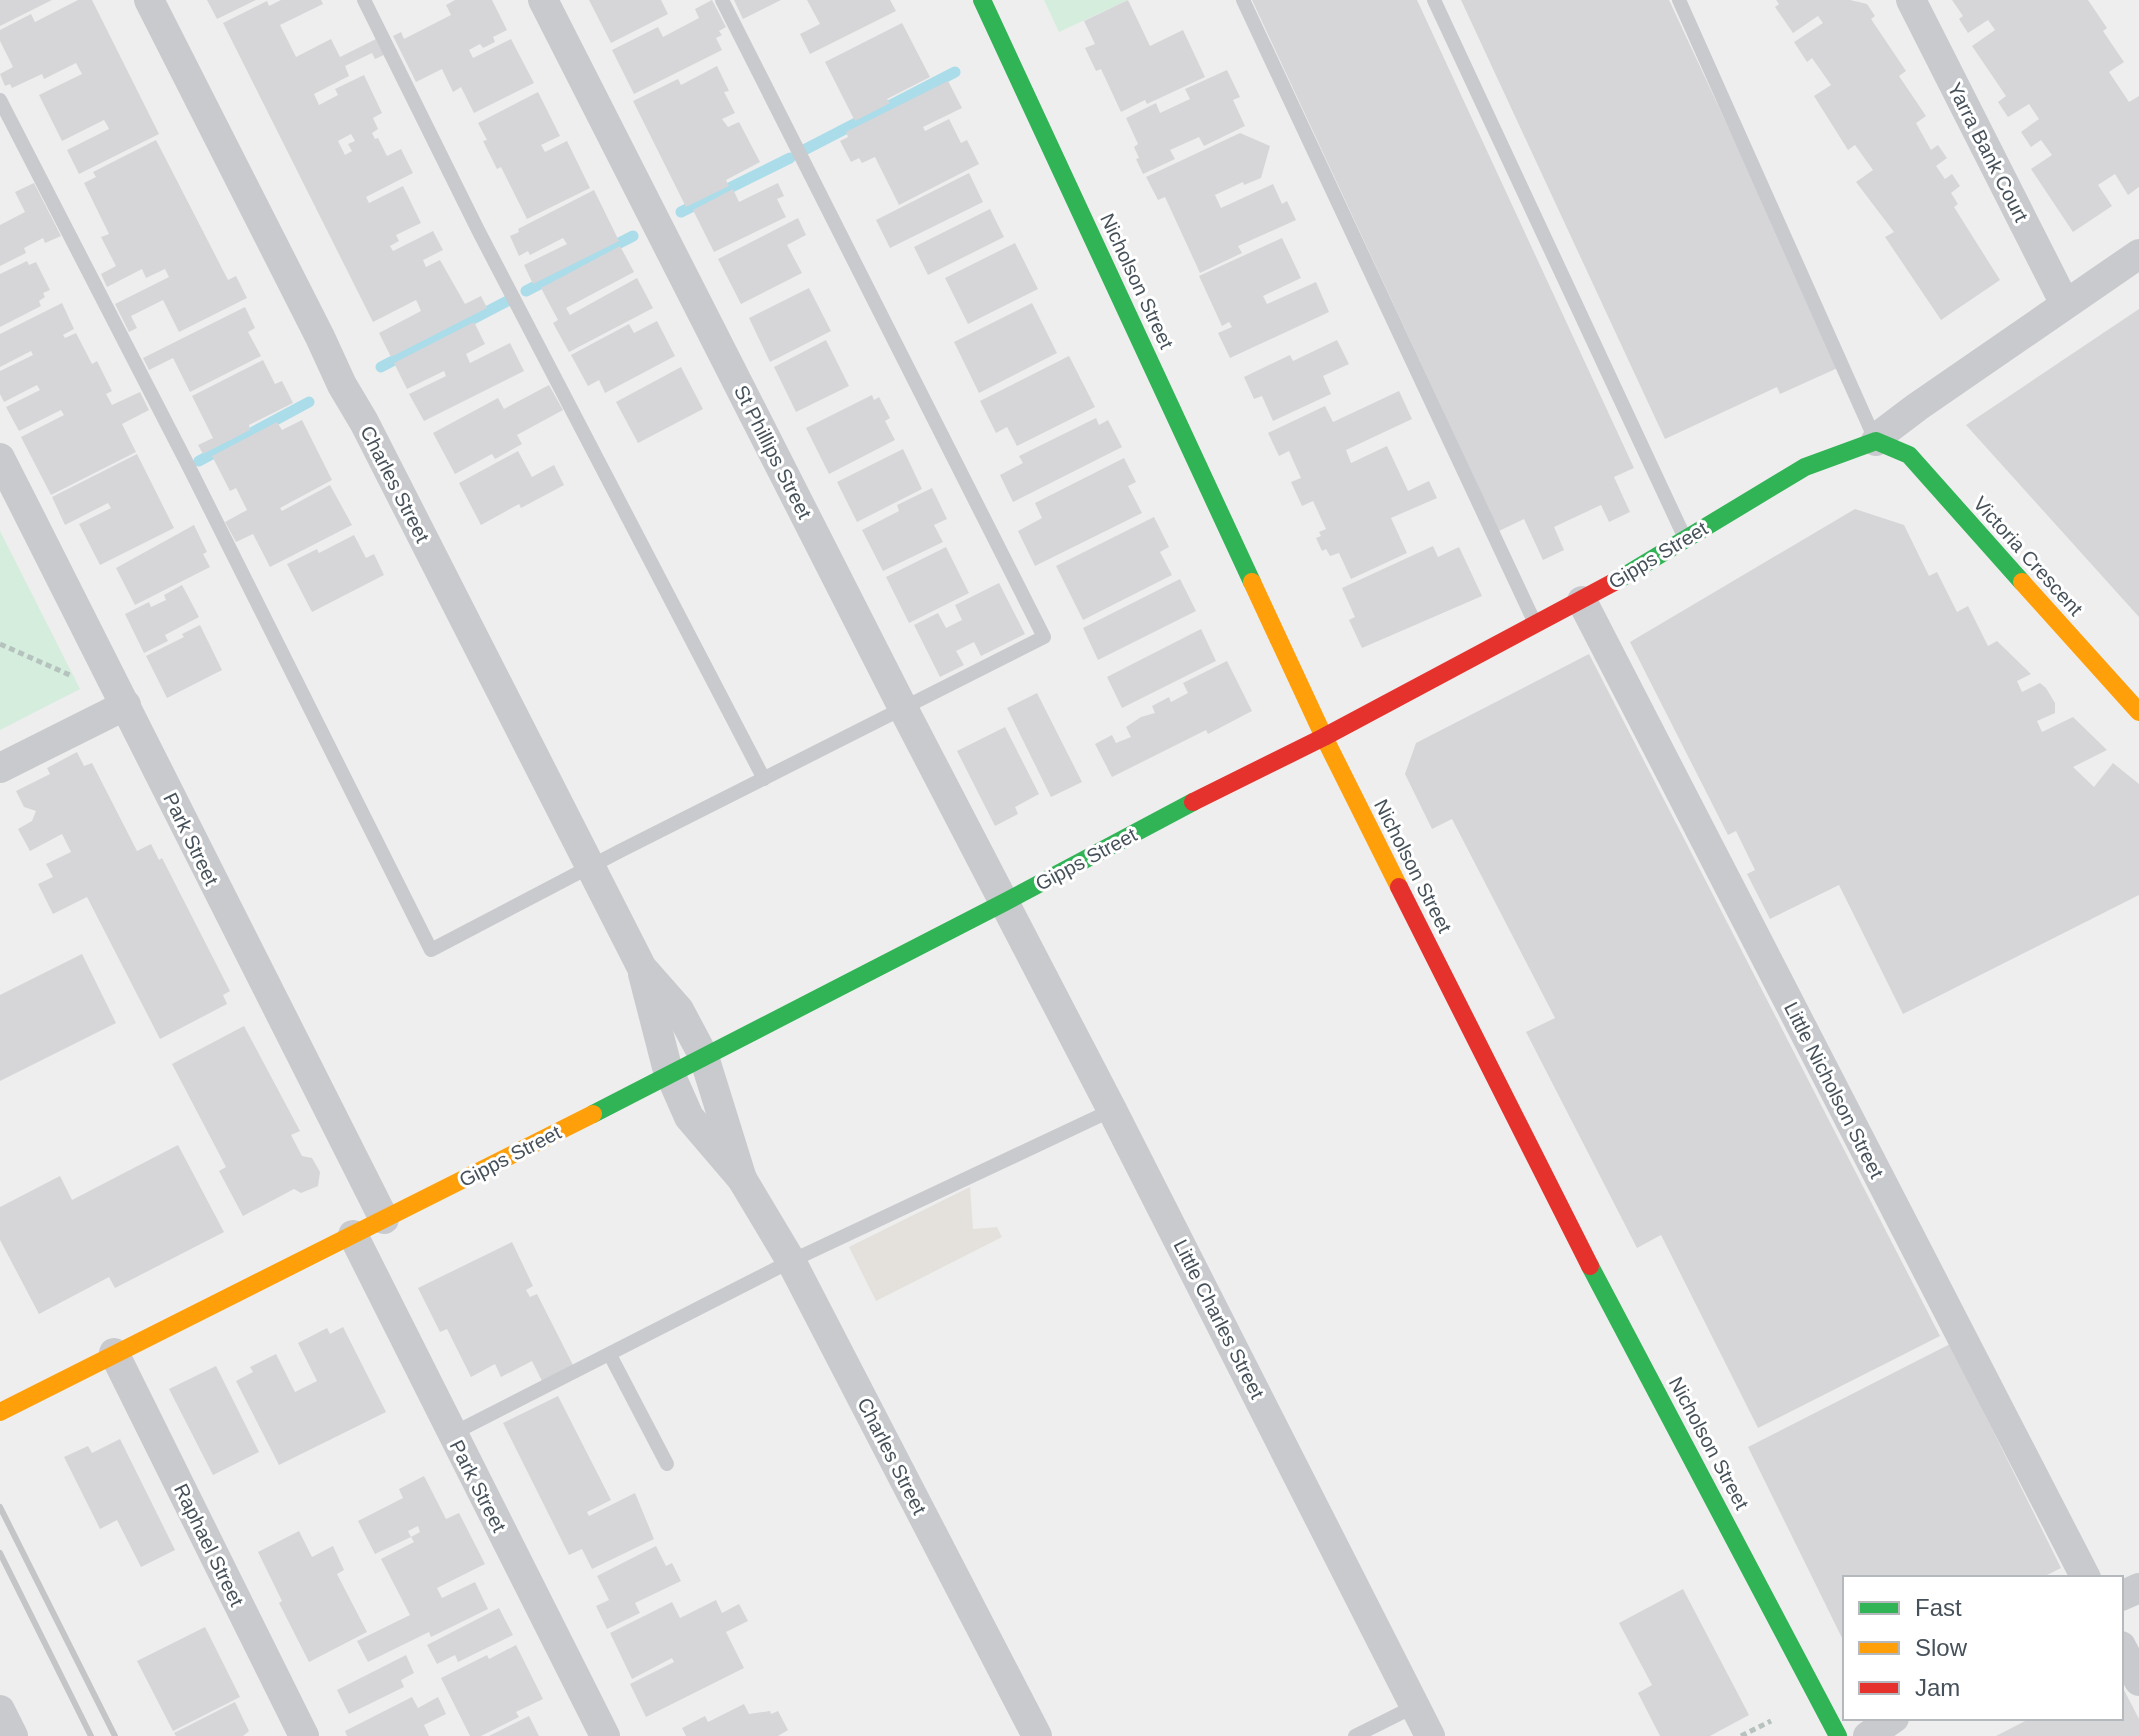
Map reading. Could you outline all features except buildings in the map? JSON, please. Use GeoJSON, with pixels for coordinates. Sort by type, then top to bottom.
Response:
{"type":"FeatureCollection","features":[{"type":"Feature","properties":{"kind":"street","name":"Charles Street"},"geometry":{"type":"LineString","coordinates":[[149,0],[342,385],[371,436],[642,968],[670,1075],[689,1117],[742,1179],[791,1261],[1037,1736]]}},
{"type":"Feature","properties":{"kind":"street","name":"St Phillips Street"},"geometry":{"type":"LineString","coordinates":[[543,0],[1005,902]]}},
{"type":"Feature","properties":{"kind":"street","name":"Nicholson Street"},"geometry":{"type":"LineString","coordinates":[[982,0],[1324,737],[1563,1214],[1838,1736]]}},
{"type":"Feature","properties":{"kind":"street","name":"Yarra Bank Court"},"geometry":{"type":"LineString","coordinates":[[1911,0],[2065,304]]}},
{"type":"Feature","properties":{"kind":"street","name":"Gipps Street"},"geometry":{"type":"LineString","coordinates":[[0,1412],[670,1075],[1582,601],[1805,467],[1876,441],[1895,423],[2139,254]]}},
{"type":"Feature","properties":{"kind":"street","name":"Victoria Crescent"},"geometry":{"type":"LineString","coordinates":[[1876,441],[1909,455],[2139,712]]}},
{"type":"Feature","properties":{"kind":"street","name":"Park Street"},"geometry":{"type":"LineString","coordinates":[[0,458],[126,705],[242,943],[384,1219]]}},
{"type":"Feature","properties":{"kind":"street","name":"Little Nicholson Street"},"geometry":{"type":"LineString","coordinates":[[1582,601],[2085,1576]]}},
{"type":"Feature","properties":{"kind":"street"},"geometry":{"type":"LineString","coordinates":[[0,768],[126,705]]}},
{"type":"Feature","properties":{"kind":"street","name":"Little Charles Street"},"geometry":{"type":"LineString","coordinates":[[1005,902],[1430,1736]]}},
{"type":"Feature","properties":{"kind":"street","name":"Charles Street"},"geometry":{"type":"LineString","coordinates":[[642,968],[679,1010],[704,1057],[742,1179]]}},
{"type":"Feature","properties":{"kind":"street","name":"Park Street"},"geometry":{"type":"LineString","coordinates":[[353,1235],[605,1736]]}},
{"type":"Feature","properties":{"kind":"street","name":"Raphael Street"},"geometry":{"type":"LineString","coordinates":[[114,1353],[304,1736]]}},
{"type":"Feature","properties":{"kind":"street"},"geometry":{"type":"LineString","coordinates":[[2123,1650],[2139,1681]]}},
{"type":"Feature","properties":{"kind":"street"},"geometry":{"type":"LineString","coordinates":[[0,1710],[13,1736]]}},
{"type":"Feature","properties":{"kind":"street"},"geometry":{"type":"LineString","coordinates":[[1868,1736],[1891,1720]]}},
{"type":"Feature","properties":{"kind":"lane"},"geometry":{"type":"LineString","coordinates":[[364,0],[478,230],[764,779]]}},
{"type":"Feature","properties":{"kind":"lane"},"geometry":{"type":"LineString","coordinates":[[0,100],[182,453],[431,950],[1044,637],[722,0]]}},
{"type":"Feature","properties":{"kind":"lane"},"geometry":{"type":"LineString","coordinates":[[1243,0],[1536,625]]}},
{"type":"Feature","properties":{"kind":"lane"},"geometry":{"type":"LineString","coordinates":[[1434,0],[1685,538]]}},
{"type":"Feature","properties":{"kind":"lane"},"geometry":{"type":"LineString","coordinates":[[1679,0],[1876,441]]}},
{"type":"Feature","properties":{"kind":"lane"},"geometry":{"type":"LineString","coordinates":[[452,1434],[791,1261],[1112,1110]]}},
{"type":"Feature","properties":{"kind":"lane"},"geometry":{"type":"LineString","coordinates":[[610,1355],[667,1464]]}},
{"type":"Feature","properties":{"kind":"lane"},"geometry":{"type":"LineString","coordinates":[[1355,1736],[1415,1706]]}},
{"type":"Feature","properties":{"kind":"path"},"geometry":{"type":"LineString","coordinates":[[0,644],[82,683]]}},
{"type":"Feature","properties":{"kind":"path"},"geometry":{"type":"LineString","coordinates":[[1741,1736],[1771,1721]]}},
{"type":"Feature","properties":{"kind":"shaded area"},"geometry":{"type":"Polygon","coordinates":[[[970,1187],[973,1229],[997,1227],[1002,1237],[876,1301],[849,1247],[970,1187]]]}},
{"type":"Feature","properties":{"kind":"green space"},"geometry":{"type":"Polygon","coordinates":[[[1044,0],[1128,0],[1059,32],[1044,0]]]}},
{"type":"Feature","properties":{"kind":"green space"},"geometry":{"type":"Polygon","coordinates":[[[0,531],[80,689],[0,730],[0,531]]]}},
{"type":"Feature","properties":{"kind":"waterway"},"geometry":{"type":"LineString","coordinates":[[806,149],[955,72]]}},
{"type":"Feature","properties":{"kind":"waterway"},"geometry":{"type":"LineString","coordinates":[[681,212],[790,158]]}},
{"type":"Feature","properties":{"kind":"waterway"},"geometry":{"type":"LineString","coordinates":[[526,291],[633,236]]}},
{"type":"Feature","properties":{"kind":"waterway"},"geometry":{"type":"LineString","coordinates":[[381,367],[511,299]]}},
{"type":"Feature","properties":{"kind":"waterway"},"geometry":{"type":"LineString","coordinates":[[199,461],[309,402]]}},
{"type":"Feature","properties":{"kind":"railway"},"geometry":{"type":"LineString","coordinates":[[0,1507],[115,1736]]}},
{"type":"Feature","properties":{"kind":"railway"},"geometry":{"type":"LineString","coordinates":[[0,1553],[91,1736]]}},
{"type":"Feature","properties":{"kind":"traffic: fast"},"geometry":{"type":"LineString","coordinates":[[982,0],[1252,582]]}},
{"type":"Feature","properties":{"kind":"traffic: fast"},"geometry":{"type":"LineString","coordinates":[[1616,581],[1805,467],[1876,441],[1909,455],[2022,582]]}},
{"type":"Feature","properties":{"kind":"traffic: fast"},"geometry":{"type":"LineString","coordinates":[[593,1114],[1193,802]]}},
{"type":"Feature","properties":{"kind":"traffic: fast"},"geometry":{"type":"LineString","coordinates":[[1590,1266],[1838,1736]]}},
{"type":"Feature","properties":{"kind":"traffic: slow"},"geometry":{"type":"LineString","coordinates":[[1252,582],[1324,737],[1399,887]]}},
{"type":"Feature","properties":{"kind":"traffic: slow"},"geometry":{"type":"LineString","coordinates":[[2022,582],[2139,712]]}},
{"type":"Feature","properties":{"kind":"traffic: slow"},"geometry":{"type":"LineString","coordinates":[[0,1412],[593,1114]]}},
{"type":"Feature","properties":{"kind":"traffic: jam"},"geometry":{"type":"LineString","coordinates":[[1193,802],[1324,737],[1616,581]]}},
{"type":"Feature","properties":{"kind":"traffic: jam"},"geometry":{"type":"LineString","coordinates":[[1399,887],[1590,1266]]}}]}
